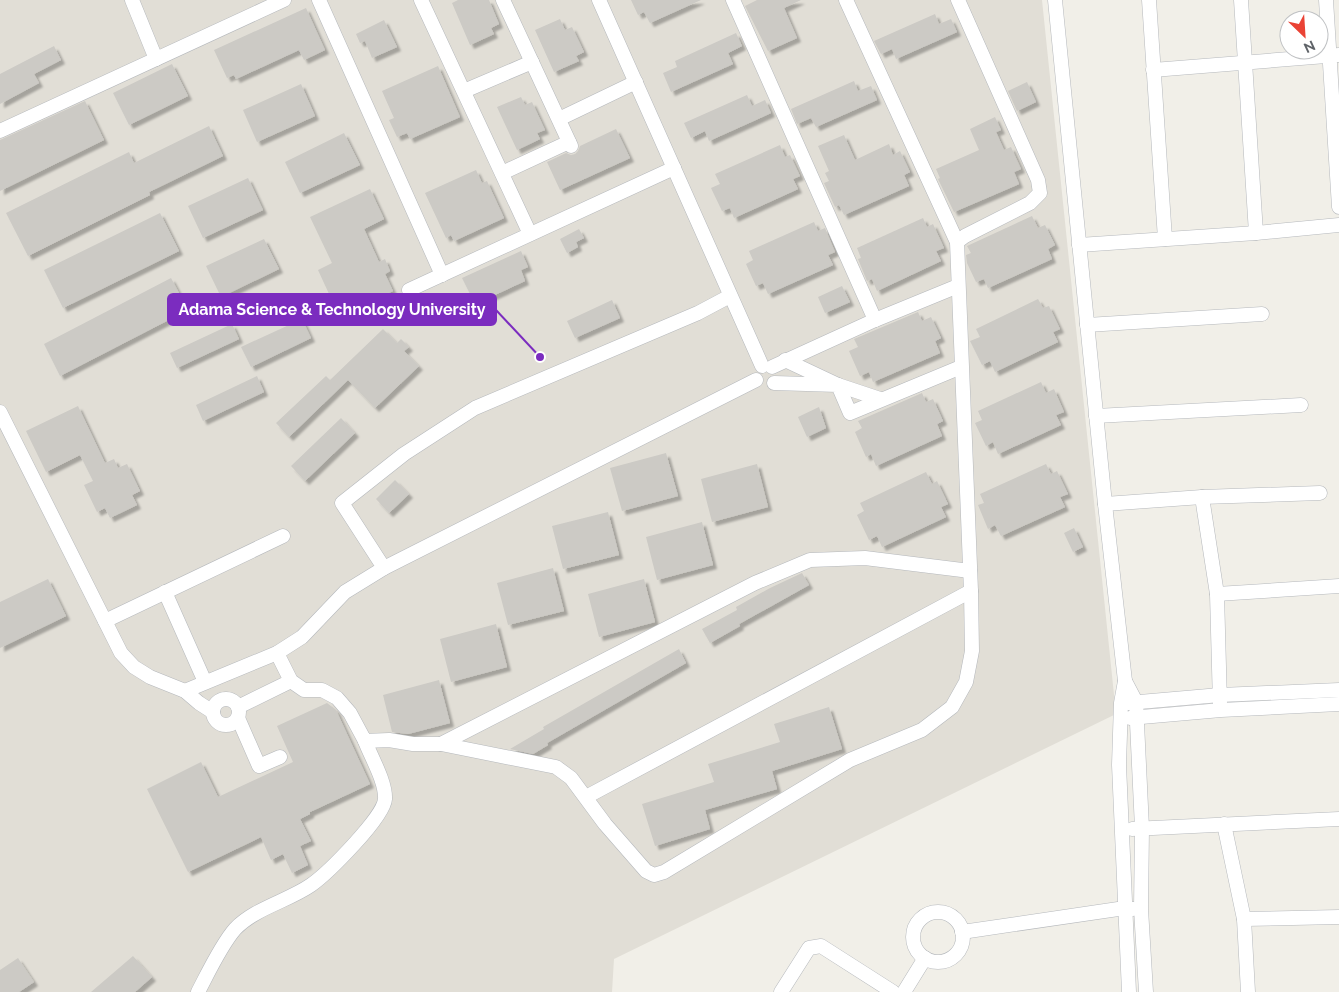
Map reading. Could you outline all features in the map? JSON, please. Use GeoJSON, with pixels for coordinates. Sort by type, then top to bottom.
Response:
{"type":"FeatureCollection","features":[{"type":"Feature","properties":{"kind":"street"},"geometry":{"type":"LineString","coordinates":[[132,0],[156,59]]}},
{"type":"Feature","properties":{"kind":"street"},"geometry":{"type":"LineString","coordinates":[[320,0],[442,275]]}},
{"type":"Feature","properties":{"kind":"street"},"geometry":{"type":"LineString","coordinates":[[421,0],[530,234]]}},
{"type":"Feature","properties":{"kind":"street"},"geometry":{"type":"LineString","coordinates":[[599,0],[730,296],[767,366],[777,376],[774,384]]}},
{"type":"Feature","properties":{"kind":"street"},"geometry":{"type":"LineString","coordinates":[[733,0],[875,320]]}},
{"type":"Feature","properties":{"kind":"street"},"geometry":{"type":"LineString","coordinates":[[365,741],[389,740],[413,744],[441,744],[556,768],[571,778],[605,824],[646,871],[654,875],[664,872],[850,760],[922,730],[952,707],[966,682],[972,651],[957,242],[846,0]]}},
{"type":"Feature","properties":{"kind":"street"},"geometry":{"type":"LineString","coordinates":[[957,242],[965,236],[1030,203],[1040,193],[1038,180],[958,0]]}},
{"type":"Feature","properties":{"kind":"street"},"geometry":{"type":"LineString","coordinates":[[1055,0],[1105,504],[1125,681],[1121,703],[1119,765],[1129,992]]}},
{"type":"Feature","properties":{"kind":"street"},"geometry":{"type":"LineString","coordinates":[[1149,0],[1165,239]]}},
{"type":"Feature","properties":{"kind":"street"},"geometry":{"type":"LineString","coordinates":[[1241,0],[1256,233]]}},
{"type":"Feature","properties":{"kind":"street"},"geometry":{"type":"LineString","coordinates":[[1326,0],[1334,56],[1339,207]]}},
{"type":"Feature","properties":{"kind":"street"},"geometry":{"type":"LineString","coordinates":[[0,131],[279,1]]}},
{"type":"Feature","properties":{"kind":"street"},"geometry":{"type":"LineString","coordinates":[[502,173],[570,144],[532,62],[508,2]]}},
{"type":"Feature","properties":{"kind":"street"},"geometry":{"type":"LineString","coordinates":[[1153,70],[1334,56]]}},
{"type":"Feature","properties":{"kind":"street"},"geometry":{"type":"LineString","coordinates":[[464,91],[532,62]]}},
{"type":"Feature","properties":{"kind":"street"},"geometry":{"type":"LineString","coordinates":[[559,119],[636,82]]}},
{"type":"Feature","properties":{"kind":"street"},"geometry":{"type":"LineString","coordinates":[[410,290],[674,168]]}},
{"type":"Feature","properties":{"kind":"street"},"geometry":{"type":"LineString","coordinates":[[1079,245],[1256,233],[1339,225]]}},
{"type":"Feature","properties":{"kind":"street"},"geometry":{"type":"LineString","coordinates":[[838,385],[774,384],[762,386],[756,380],[756,372],[958,286]]}},
{"type":"Feature","properties":{"kind":"street"},"geometry":{"type":"LineString","coordinates":[[384,568],[342,503],[404,454],[475,408],[698,313],[730,296]]}},
{"type":"Feature","properties":{"kind":"street"},"geometry":{"type":"LineString","coordinates":[[1087,325],[1262,314]]}},
{"type":"Feature","properties":{"kind":"street"},"geometry":{"type":"LineString","coordinates":[[785,360],[838,385],[880,399]]}},
{"type":"Feature","properties":{"kind":"street"},"geometry":{"type":"LineString","coordinates":[[838,385],[850,413],[961,367]]}},
{"type":"Feature","properties":{"kind":"street"},"geometry":{"type":"LineString","coordinates":[[185,691],[277,652],[302,637],[345,592],[384,568],[756,380]]}},
{"type":"Feature","properties":{"kind":"street"},"geometry":{"type":"LineString","coordinates":[[1096,416],[1301,405]]}},
{"type":"Feature","properties":{"kind":"street"},"geometry":{"type":"LineString","coordinates":[[0,412],[121,653],[134,667],[150,677],[185,691],[198,703],[217,706],[232,700],[260,766],[280,757]]}},
{"type":"Feature","properties":{"kind":"street"},"geometry":{"type":"LineString","coordinates":[[1105,504],[1202,497],[1320,493]]}},
{"type":"Feature","properties":{"kind":"street"},"geometry":{"type":"LineString","coordinates":[[1202,497],[1216,594],[1221,710]]}},
{"type":"Feature","properties":{"kind":"street"},"geometry":{"type":"LineString","coordinates":[[105,621],[283,536]]}},
{"type":"Feature","properties":{"kind":"street"},"geometry":{"type":"LineString","coordinates":[[441,744],[755,583],[810,560],[865,558],[970,571]]}},
{"type":"Feature","properties":{"kind":"street"},"geometry":{"type":"LineString","coordinates":[[1216,594],[1339,586]]}},
{"type":"Feature","properties":{"kind":"street"},"geometry":{"type":"LineString","coordinates":[[586,798],[971,591]]}},
{"type":"Feature","properties":{"kind":"street"},"geometry":{"type":"LineString","coordinates":[[165,592],[208,681],[217,706],[216,721],[230,725],[238,713],[291,681]]}},
{"type":"Feature","properties":{"kind":"street"},"geometry":{"type":"LineString","coordinates":[[198,992],[216,958],[235,929],[254,915],[310,886],[325,874],[370,826],[380,813],[385,800],[383,786],[365,741],[350,713],[337,698],[322,690],[304,690],[291,681],[277,652]]}},
{"type":"Feature","properties":{"kind":"street"},"geometry":{"type":"LineString","coordinates":[[1125,681],[1136,702],[1142,828],[1141,909],[1146,992]]}},
{"type":"Feature","properties":{"kind":"street"},"geometry":{"type":"LineString","coordinates":[[1121,703],[1220,695],[1339,690]]}},
{"type":"Feature","properties":{"kind":"street"},"geometry":{"type":"LineString","coordinates":[[1122,718],[1221,710],[1339,704]]}},
{"type":"Feature","properties":{"kind":"street"},"geometry":{"type":"LineString","coordinates":[[1123,830],[1339,819]]}},
{"type":"Feature","properties":{"kind":"street"},"geometry":{"type":"LineString","coordinates":[[1224,824],[1244,918],[1248,992]]}},
{"type":"Feature","properties":{"kind":"street"},"geometry":{"type":"LineString","coordinates":[[962,932],[1125,908],[1141,909]]}},
{"type":"Feature","properties":{"kind":"street"},"geometry":{"type":"LineString","coordinates":[[937,912],[944,913],[956,920],[962,932],[961,946],[952,957],[939,962],[926,958],[916,948],[913,934],[918,922],[924,917],[937,912]]}},
{"type":"Feature","properties":{"kind":"street"},"geometry":{"type":"LineString","coordinates":[[1244,918],[1339,917]]}},
{"type":"Feature","properties":{"kind":"street"},"geometry":{"type":"LineString","coordinates":[[781,992],[809,948],[821,946],[893,992]]}},
{"type":"Feature","properties":{"kind":"street"},"geometry":{"type":"LineString","coordinates":[[904,992],[926,958]]}},
{"type":"Feature","properties":{"kind":"shaded area"},"geometry":{"type":"Polygon","coordinates":[[[0,0],[1042,0],[1116,714],[614,959],[612,992],[0,992],[0,0]]]}},
{"type":"Feature","properties":{"kind":"building"},"geometry":{"type":"Polygon","coordinates":[[[458,0],[489,0],[499,24],[491,28],[494,34],[470,45],[452,3],[458,0]]]}},
{"type":"Feature","properties":{"kind":"building"},"geometry":{"type":"Polygon","coordinates":[[[631,0],[701,0],[650,23],[644,12],[638,15],[631,0]]]}},
{"type":"Feature","properties":{"kind":"building"},"geometry":{"type":"Polygon","coordinates":[[[757,0],[801,0],[784,8],[797,38],[768,51],[745,6],[757,0]]]}},
{"type":"Feature","properties":{"kind":"building"},"geometry":{"type":"Polygon","coordinates":[[[306,8],[325,50],[304,60],[299,50],[236,79],[234,75],[227,78],[214,50],[306,8]]]}},
{"type":"Feature","properties":{"kind":"building"},"geometry":{"type":"Polygon","coordinates":[[[935,14],[939,24],[951,19],[957,32],[896,59],[892,49],[881,54],[874,41],[935,14]]]}},
{"type":"Feature","properties":{"kind":"building"},"geometry":{"type":"Polygon","coordinates":[[[560,19],[565,30],[572,27],[584,52],[576,56],[579,61],[554,72],[535,30],[560,19]]]}},
{"type":"Feature","properties":{"kind":"building"},"geometry":{"type":"Polygon","coordinates":[[[384,20],[397,47],[372,58],[365,41],[360,43],[356,34],[384,20]]]}},
{"type":"Feature","properties":{"kind":"building"},"geometry":{"type":"Polygon","coordinates":[[[736,33],[742,46],[728,53],[733,64],[671,92],[663,73],[677,67],[675,61],[736,33]]]}},
{"type":"Feature","properties":{"kind":"building"},"geometry":{"type":"Polygon","coordinates":[[[54,46],[61,60],[34,74],[39,83],[0,104],[0,74],[54,46]]]}},
{"type":"Feature","properties":{"kind":"building"},"geometry":{"type":"Polygon","coordinates":[[[172,64],[188,96],[129,125],[113,93],[172,64]]]}},
{"type":"Feature","properties":{"kind":"building"},"geometry":{"type":"Polygon","coordinates":[[[438,66],[460,117],[410,139],[407,133],[397,137],[389,120],[394,118],[382,91],[438,66]]]}},
{"type":"Feature","properties":{"kind":"building"},"geometry":{"type":"Polygon","coordinates":[[[854,81],[858,91],[871,86],[877,100],[816,127],[811,118],[797,124],[791,109],[854,81]]]}},
{"type":"Feature","properties":{"kind":"building"},"geometry":{"type":"Polygon","coordinates":[[[1027,82],[1036,102],[1017,111],[1008,91],[1027,82]]]}},
{"type":"Feature","properties":{"kind":"building"},"geometry":{"type":"Polygon","coordinates":[[[301,84],[315,116],[257,142],[243,110],[301,84]]]}},
{"type":"Feature","properties":{"kind":"building"},"geometry":{"type":"Polygon","coordinates":[[[747,95],[752,106],[765,100],[771,113],[709,141],[705,131],[691,138],[684,123],[747,95]]]}},
{"type":"Feature","properties":{"kind":"building"},"geometry":{"type":"Polygon","coordinates":[[[521,97],[525,105],[532,102],[545,130],[537,133],[540,139],[517,150],[497,107],[521,97]]]}},
{"type":"Feature","properties":{"kind":"building"},"geometry":{"type":"Polygon","coordinates":[[[85,101],[104,140],[0,191],[0,140],[85,101]]]}},
{"type":"Feature","properties":{"kind":"building"},"geometry":{"type":"Polygon","coordinates":[[[995,117],[1001,130],[996,132],[1004,150],[1011,147],[1021,169],[1014,172],[1019,184],[954,212],[938,179],[940,178],[936,169],[979,150],[970,129],[995,117]]]}},
{"type":"Feature","properties":{"kind":"building"},"geometry":{"type":"Polygon","coordinates":[[[209,126],[223,156],[149,192],[150,195],[28,256],[6,213],[129,152],[134,163],[209,126]]]}},
{"type":"Feature","properties":{"kind":"building"},"geometry":{"type":"Polygon","coordinates":[[[616,129],[630,158],[560,190],[547,162],[566,153],[575,154],[580,146],[616,129]]]}},
{"type":"Feature","properties":{"kind":"building"},"geometry":{"type":"Polygon","coordinates":[[[344,133],[360,165],[300,193],[285,162],[344,133]]]}},
{"type":"Feature","properties":{"kind":"building"},"geometry":{"type":"Polygon","coordinates":[[[844,135],[855,160],[889,144],[893,155],[900,151],[910,172],[904,175],[909,186],[844,215],[839,205],[835,207],[824,183],[829,181],[825,173],[829,171],[818,146],[844,135]]]}},
{"type":"Feature","properties":{"kind":"building"},"geometry":{"type":"Polygon","coordinates":[[[780,145],[785,157],[790,155],[800,176],[793,179],[798,189],[734,218],[730,208],[722,211],[711,188],[720,184],[715,174],[780,145]]]}},
{"type":"Feature","properties":{"kind":"building"},"geometry":{"type":"Polygon","coordinates":[[[476,170],[482,183],[487,181],[504,218],[454,241],[451,235],[446,238],[425,193],[476,170]]]}},
{"type":"Feature","properties":{"kind":"building"},"geometry":{"type":"Polygon","coordinates":[[[248,178],[263,210],[203,238],[188,206],[248,178]]]}},
{"type":"Feature","properties":{"kind":"building"},"geometry":{"type":"Polygon","coordinates":[[[370,189],[384,219],[364,229],[379,262],[385,259],[390,271],[385,274],[393,291],[337,317],[318,270],[332,263],[310,217],[370,189]]]}},
{"type":"Feature","properties":{"kind":"building"},"geometry":{"type":"Polygon","coordinates":[[[160,213],[179,251],[63,308],[44,270],[160,213]]]}},
{"type":"Feature","properties":{"kind":"building"},"geometry":{"type":"Polygon","coordinates":[[[1032,216],[1038,228],[1045,225],[1055,245],[1048,249],[1052,259],[988,288],[984,279],[976,282],[967,263],[966,255],[971,253],[967,246],[1032,216]]]}},
{"type":"Feature","properties":{"kind":"building"},"geometry":{"type":"Polygon","coordinates":[[[923,218],[927,227],[933,224],[944,248],[936,251],[941,261],[877,291],[872,279],[867,281],[858,259],[861,258],[857,248],[923,218]]]}},
{"type":"Feature","properties":{"kind":"building"},"geometry":{"type":"Polygon","coordinates":[[[814,222],[818,231],[825,228],[835,252],[828,255],[833,265],[768,294],[763,283],[756,286],[746,264],[753,260],[749,251],[814,222]]]}},
{"type":"Feature","properties":{"kind":"building"},"geometry":{"type":"Polygon","coordinates":[[[579,229],[584,238],[576,242],[578,247],[567,253],[560,239],[579,229]]]}},
{"type":"Feature","properties":{"kind":"building"},"geometry":{"type":"Polygon","coordinates":[[[264,239],[279,269],[221,297],[206,266],[264,239]]]}},
{"type":"Feature","properties":{"kind":"building"},"geometry":{"type":"Polygon","coordinates":[[[521,251],[528,267],[521,270],[525,281],[486,299],[485,295],[473,300],[462,278],[521,251]]]}},
{"type":"Feature","properties":{"kind":"building"},"geometry":{"type":"Polygon","coordinates":[[[171,278],[188,310],[60,376],[44,344],[171,278]]]}},
{"type":"Feature","properties":{"kind":"building"},"geometry":{"type":"Polygon","coordinates":[[[842,286],[850,302],[825,313],[818,297],[842,286]]]}},
{"type":"Feature","properties":{"kind":"building"},"geometry":{"type":"Polygon","coordinates":[[[1038,299],[1043,308],[1049,306],[1060,329],[1053,332],[1058,342],[995,372],[990,361],[982,365],[970,341],[980,337],[976,329],[1038,299]]]}},
{"type":"Feature","properties":{"kind":"building"},"geometry":{"type":"Polygon","coordinates":[[[612,300],[620,318],[575,338],[567,321],[612,300]]]}},
{"type":"Feature","properties":{"kind":"building"},"geometry":{"type":"Polygon","coordinates":[[[918,312],[922,321],[931,317],[941,338],[935,341],[940,353],[873,382],[869,372],[860,376],[849,351],[858,347],[854,339],[918,312]]]}},
{"type":"Feature","properties":{"kind":"building"},"geometry":{"type":"Polygon","coordinates":[[[302,319],[311,338],[251,367],[241,347],[302,319]]]}},
{"type":"Feature","properties":{"kind":"building"},"geometry":{"type":"Polygon","coordinates":[[[232,324],[239,339],[177,368],[170,353],[232,324]]]}},
{"type":"Feature","properties":{"kind":"building"},"geometry":{"type":"Polygon","coordinates":[[[383,329],[397,343],[401,339],[409,347],[404,351],[419,366],[375,408],[348,380],[289,437],[276,423],[326,376],[330,380],[383,329]]]}},
{"type":"Feature","properties":{"kind":"building"},"geometry":{"type":"Polygon","coordinates":[[[257,376],[264,392],[203,421],[196,405],[257,376]]]}},
{"type":"Feature","properties":{"kind":"building"},"geometry":{"type":"Polygon","coordinates":[[[1041,382],[1046,393],[1054,389],[1064,412],[1056,415],[1061,425],[998,454],[993,442],[986,446],[975,423],[982,420],[978,411],[1041,382]]]}},
{"type":"Feature","properties":{"kind":"building"},"geometry":{"type":"Polygon","coordinates":[[[922,393],[926,402],[933,399],[943,421],[937,424],[942,436],[876,466],[871,454],[866,457],[855,432],[862,428],[858,421],[922,393]]]}},
{"type":"Feature","properties":{"kind":"building"},"geometry":{"type":"Polygon","coordinates":[[[78,406],[105,463],[114,459],[118,468],[127,464],[140,491],[132,495],[137,505],[110,518],[105,508],[97,512],[84,485],[93,481],[80,455],[46,472],[26,431],[78,406]]]}},
{"type":"Feature","properties":{"kind":"building"},"geometry":{"type":"Polygon","coordinates":[[[819,407],[826,428],[807,437],[798,417],[819,407]]]}},
{"type":"Feature","properties":{"kind":"building"},"geometry":{"type":"Polygon","coordinates":[[[341,418],[355,433],[305,481],[291,466],[341,418]]]}},
{"type":"Feature","properties":{"kind":"building"},"geometry":{"type":"Polygon","coordinates":[[[666,453],[678,496],[622,511],[610,468],[666,453]]]}},
{"type":"Feature","properties":{"kind":"building"},"geometry":{"type":"Polygon","coordinates":[[[757,464],[768,507],[712,522],[701,479],[757,464]]]}},
{"type":"Feature","properties":{"kind":"building"},"geometry":{"type":"Polygon","coordinates":[[[1046,464],[1051,474],[1057,471],[1068,494],[1060,497],[1065,507],[1001,536],[995,525],[988,529],[978,505],[984,503],[980,494],[1046,464]]]}},
{"type":"Feature","properties":{"kind":"building"},"geometry":{"type":"Polygon","coordinates":[[[926,472],[932,484],[937,481],[948,504],[941,507],[946,517],[882,547],[877,536],[869,540],[857,515],[864,511],[860,503],[926,472]]]}},
{"type":"Feature","properties":{"kind":"building"},"geometry":{"type":"Polygon","coordinates":[[[395,480],[409,494],[389,513],[376,499],[395,480]]]}},
{"type":"Feature","properties":{"kind":"building"},"geometry":{"type":"Polygon","coordinates":[[[608,512],[619,555],[563,569],[552,526],[608,512]]]}},
{"type":"Feature","properties":{"kind":"building"},"geometry":{"type":"Polygon","coordinates":[[[702,522],[713,565],[657,580],[646,537],[702,522]]]}},
{"type":"Feature","properties":{"kind":"building"},"geometry":{"type":"Polygon","coordinates":[[[1074,528],[1083,547],[1073,552],[1064,533],[1074,528]]]}},
{"type":"Feature","properties":{"kind":"building"},"geometry":{"type":"Polygon","coordinates":[[[553,568],[564,611],[508,625],[497,583],[553,568]]]}},
{"type":"Feature","properties":{"kind":"building"},"geometry":{"type":"Polygon","coordinates":[[[802,573],[809,585],[739,624],[740,626],[710,643],[702,629],[737,610],[736,607],[802,573]]]}},
{"type":"Feature","properties":{"kind":"building"},"geometry":{"type":"Polygon","coordinates":[[[48,579],[66,616],[0,648],[0,602],[48,579]]]}},
{"type":"Feature","properties":{"kind":"building"},"geometry":{"type":"Polygon","coordinates":[[[644,579],[655,622],[599,637],[588,594],[644,579]]]}},
{"type":"Feature","properties":{"kind":"building"},"geometry":{"type":"Polygon","coordinates":[[[496,624],[507,667],[451,682],[440,639],[496,624]]]}},
{"type":"Feature","properties":{"kind":"building"},"geometry":{"type":"Polygon","coordinates":[[[679,649],[686,663],[547,743],[548,745],[533,754],[510,749],[544,729],[543,727],[679,649]]]}},
{"type":"Feature","properties":{"kind":"building"},"geometry":{"type":"Polygon","coordinates":[[[439,680],[450,723],[408,734],[392,732],[383,695],[439,680]]]}},
{"type":"Feature","properties":{"kind":"building"},"geometry":{"type":"Polygon","coordinates":[[[327,703],[336,710],[370,784],[310,812],[310,814],[300,819],[311,841],[300,846],[308,865],[292,873],[283,854],[271,860],[261,837],[188,872],[147,789],[201,762],[218,797],[293,762],[277,726],[327,703]]]}},
{"type":"Feature","properties":{"kind":"building"},"geometry":{"type":"Polygon","coordinates":[[[829,707],[842,749],[772,771],[777,789],[705,810],[710,829],[655,846],[642,804],[714,782],[708,764],[780,742],[774,724],[829,707]]]}},
{"type":"Feature","properties":{"kind":"building"},"geometry":{"type":"Polygon","coordinates":[[[133,956],[152,977],[135,992],[91,992],[133,956]]]}},
{"type":"Feature","properties":{"kind":"building"},"geometry":{"type":"Polygon","coordinates":[[[18,958],[34,982],[19,992],[0,992],[0,970],[18,958]]]}},
{"type":"Feature","properties":{"kind":"place","name":"Adama Science & Technology University"},"geometry":{"type":"Point","coordinates":[540,357]}}]}
